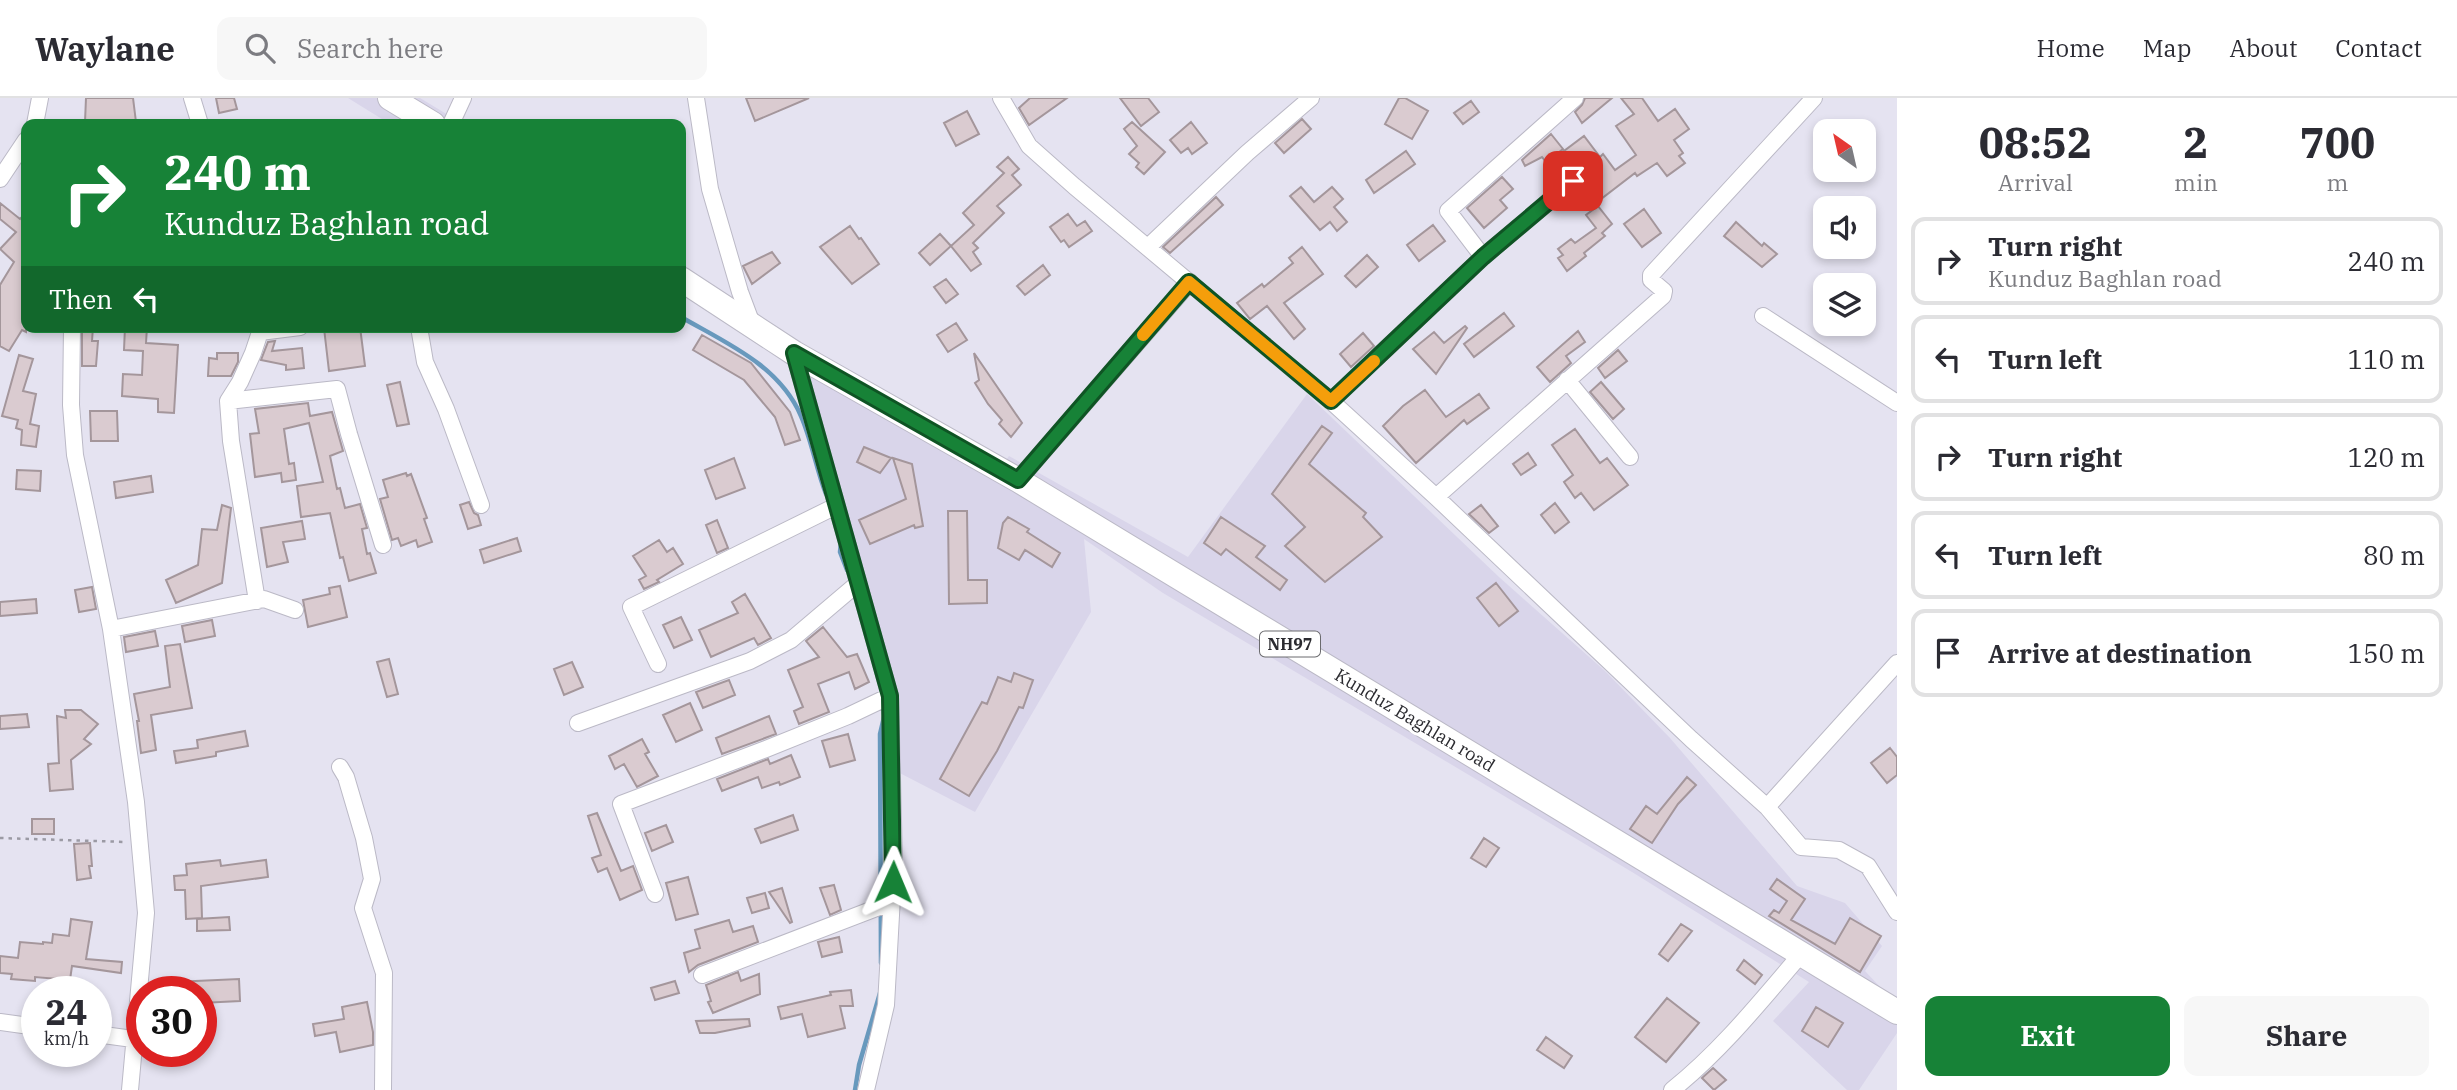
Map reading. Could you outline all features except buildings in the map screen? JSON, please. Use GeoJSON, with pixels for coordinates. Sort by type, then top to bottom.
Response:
{"type":"FeatureCollection","features":[{"type":"Feature","properties":{"kind":"highway"},"geometry":{"type":"LineString","coordinates":[[390,98],[425,119]]}},
{"type":"Feature","properties":{"kind":"highway","name":"Kunduz Baghlan road"},"geometry":{"type":"LineString","coordinates":[[686,282],[794,353],[1018,480],[1897,1012]]}},
{"type":"Feature","properties":{"kind":"street"},"geometry":{"type":"LineString","coordinates":[[37,119],[40,98]]}},
{"type":"Feature","properties":{"kind":"street"},"geometry":{"type":"LineString","coordinates":[[192,98],[198,119]]}},
{"type":"Feature","properties":{"kind":"street"},"geometry":{"type":"LineString","coordinates":[[453,119],[463,98]]}},
{"type":"Feature","properties":{"kind":"street"},"geometry":{"type":"LineString","coordinates":[[696,98],[709,189],[752,324]]}},
{"type":"Feature","properties":{"kind":"street"},"geometry":{"type":"LineString","coordinates":[[1001,98],[1029,146],[1331,401],[1681,730],[1767,807],[1801,847],[1839,850],[1868,866],[1897,912]]}},
{"type":"Feature","properties":{"kind":"street"},"geometry":{"type":"LineString","coordinates":[[1148,247],[1247,153],[1311,98]]}},
{"type":"Feature","properties":{"kind":"street"},"geometry":{"type":"LineString","coordinates":[[1483,257],[1448,211],[1575,98]]}},
{"type":"Feature","properties":{"kind":"street"},"geometry":{"type":"LineString","coordinates":[[1436,497],[1663,296],[1664,291],[1651,280],[1651,275],[1814,98]]}},
{"type":"Feature","properties":{"kind":"street"},"geometry":{"type":"LineString","coordinates":[[0,179],[21,148]]}},
{"type":"Feature","properties":{"kind":"street"},"geometry":{"type":"LineString","coordinates":[[1331,401],[1483,257],[1573,181]]}},
{"type":"Feature","properties":{"kind":"street"},"geometry":{"type":"LineString","coordinates":[[1018,480],[1189,282]]}},
{"type":"Feature","properties":{"kind":"street"},"geometry":{"type":"LineString","coordinates":[[1763,316],[1897,403]]}},
{"type":"Feature","properties":{"kind":"street"},"geometry":{"type":"LineString","coordinates":[[72,333],[71,405],[75,456],[111,629],[140,843],[146,913],[140,976]]}},
{"type":"Feature","properties":{"kind":"street"},"geometry":{"type":"LineString","coordinates":[[257,601],[231,442],[228,401],[240,382],[258,333]]}},
{"type":"Feature","properties":{"kind":"street"},"geometry":{"type":"LineString","coordinates":[[420,333],[425,362],[446,409],[481,505]]}},
{"type":"Feature","properties":{"kind":"street"},"geometry":{"type":"LineString","coordinates":[[794,353],[890,696],[894,861],[886,1005],[866,1090]]}},
{"type":"Feature","properties":{"kind":"street"},"geometry":{"type":"LineString","coordinates":[[1567,380],[1630,457]]}},
{"type":"Feature","properties":{"kind":"street"},"geometry":{"type":"LineString","coordinates":[[228,401],[337,389],[383,545]]}},
{"type":"Feature","properties":{"kind":"street"},"geometry":{"type":"LineString","coordinates":[[658,664],[631,607],[836,506]]}},
{"type":"Feature","properties":{"kind":"street"},"geometry":{"type":"LineString","coordinates":[[578,723],[750,661],[791,640],[857,584]]}},
{"type":"Feature","properties":{"kind":"street"},"geometry":{"type":"LineString","coordinates":[[111,629],[264,599],[295,610]]}},
{"type":"Feature","properties":{"kind":"street"},"geometry":{"type":"LineString","coordinates":[[1767,807],[1897,663]]}},
{"type":"Feature","properties":{"kind":"street"},"geometry":{"type":"LineString","coordinates":[[655,894],[621,804],[801,735],[890,696]]}},
{"type":"Feature","properties":{"kind":"street"},"geometry":{"type":"LineString","coordinates":[[340,767],[346,777],[364,838],[373,879],[363,908],[384,973],[383,1090]]}},
{"type":"Feature","properties":{"kind":"street"},"geometry":{"type":"LineString","coordinates":[[702,975],[892,902]]}},
{"type":"Feature","properties":{"kind":"street"},"geometry":{"type":"LineString","coordinates":[[1671,1090],[1748,1017],[1802,953]]}},
{"type":"Feature","properties":{"kind":"street"},"geometry":{"type":"LineString","coordinates":[[0,1022],[21,1025]]}},
{"type":"Feature","properties":{"kind":"street"},"geometry":{"type":"LineString","coordinates":[[130,1090],[131,1067]]}},
{"type":"Feature","properties":{"kind":"path"},"geometry":{"type":"LineString","coordinates":[[0,838],[140,843]]}},
{"type":"Feature","properties":{"kind":"shaded area"},"geometry":{"type":"Polygon","coordinates":[[[348,98],[420,98],[455,119],[382,119],[348,98]]]}},
{"type":"Feature","properties":{"kind":"shaded area"},"geometry":{"type":"Polygon","coordinates":[[[797,346],[1002,465],[1009,456],[1188,557],[1307,394],[1499,577],[1605,671],[1670,738],[1797,886],[1845,903],[1882,946],[1865,971],[1897,1005],[1897,1033],[1859,1090],[1847,1090],[1773,1021],[1809,982],[1632,872],[1163,593],[1084,539],[1091,612],[975,812],[892,769],[896,697],[797,346]]]}},
{"type":"Feature","properties":{"kind":"waterway"},"geometry":{"type":"LineString","coordinates":[[686,320],[750,357],[779,383],[801,416],[826,494]]}},
{"type":"Feature","properties":{"kind":"waterway"},"geometry":{"type":"LineString","coordinates":[[841,542],[840,552],[847,570]]}},
{"type":"Feature","properties":{"kind":"waterway"},"geometry":{"type":"LineString","coordinates":[[881,963],[880,734],[884,717]]}},
{"type":"Feature","properties":{"kind":"waterway"},"geometry":{"type":"LineString","coordinates":[[855,1090],[859,1065],[880,993]]}},
{"type":"Feature","properties":{"kind":"slow traffic"},"geometry":{"type":"LineString","coordinates":[[1143,335],[1189,282],[1331,401],[1374,361]]}},
{"type":"Feature","properties":{"kind":"route"},"geometry":{"type":"LineString","coordinates":[[893,882],[890,696],[794,353],[1018,480],[1189,282],[1331,401],[1483,257],[1573,181]]}}]}
